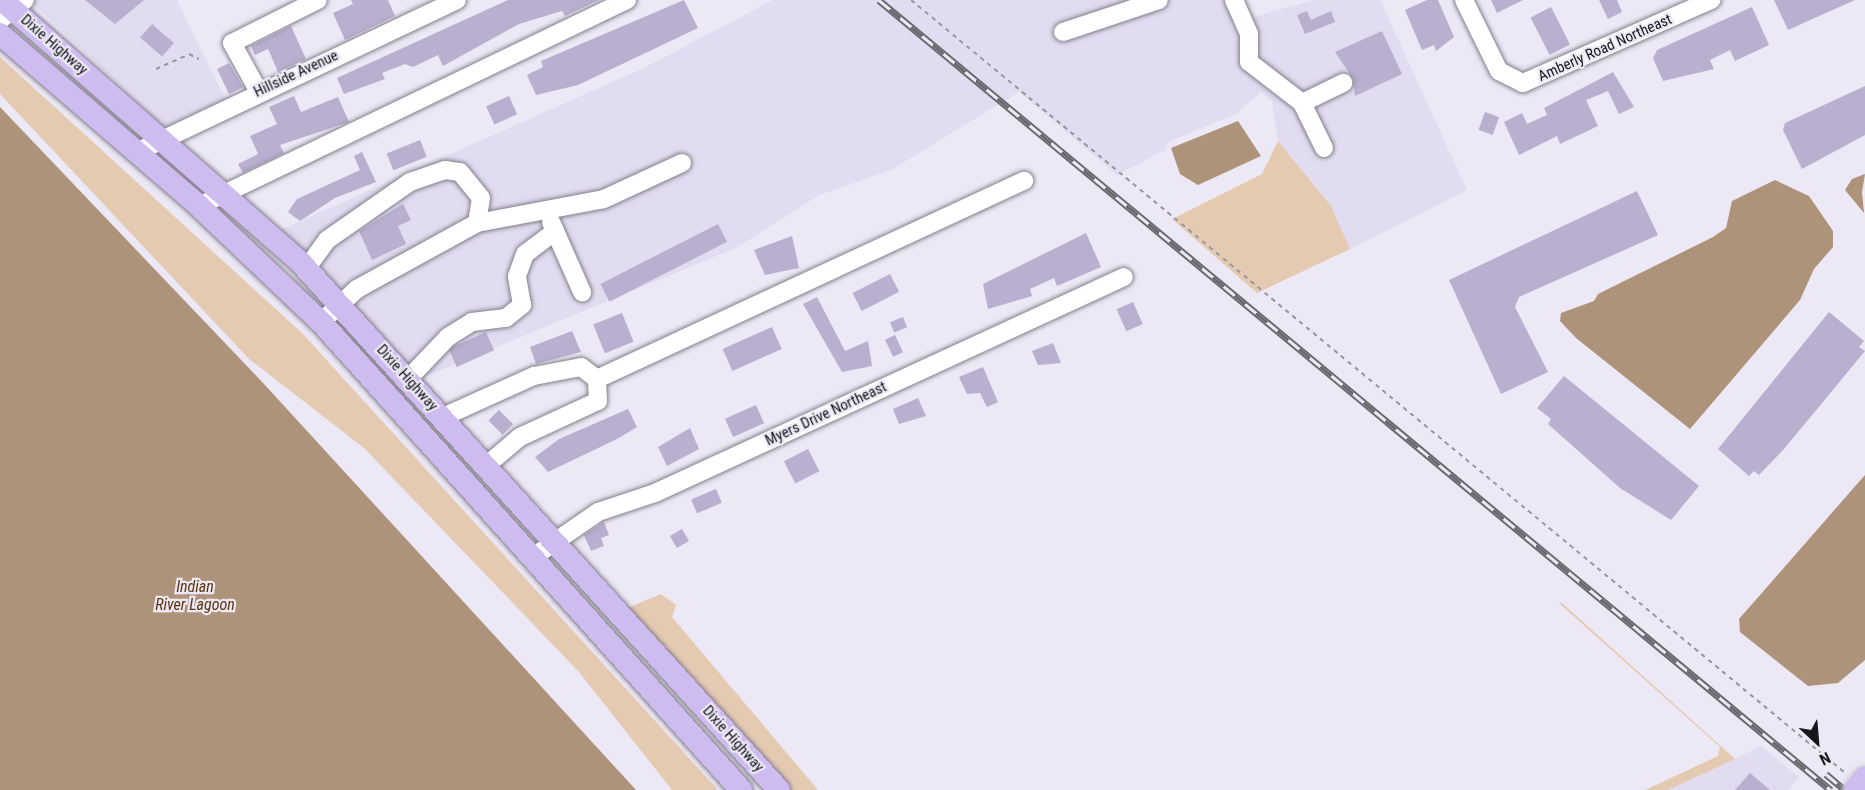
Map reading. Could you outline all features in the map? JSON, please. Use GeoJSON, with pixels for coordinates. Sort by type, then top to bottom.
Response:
{"type":"FeatureCollection","features":[{"type":"Feature","properties":{"kind":"main road","name":"Dixie Highway"},"geometry":{"type":"LineString","coordinates":[[9,7],[224,193],[306,269],[487,465],[779,790]]}},
{"type":"Feature","properties":{"kind":"main road","name":"Dixie Highway"},"geometry":{"type":"LineString","coordinates":[[0,34],[199,206],[321,322],[741,790]]}},
{"type":"Feature","properties":{"kind":"street"},"geometry":{"type":"LineString","coordinates":[[259,92],[232,43],[318,0]]}},
{"type":"Feature","properties":{"kind":"street","name":"Hillside Avenue"},"geometry":{"type":"LineString","coordinates":[[137,152],[259,92],[458,0]]}},
{"type":"Feature","properties":{"kind":"street"},"geometry":{"type":"LineString","coordinates":[[199,206],[627,0]]}},
{"type":"Feature","properties":{"kind":"street"},"geometry":{"type":"LineString","coordinates":[[1063,32],[1158,0]]}},
{"type":"Feature","properties":{"kind":"street"},"geometry":{"type":"LineString","coordinates":[[1234,0],[1249,34],[1249,62],[1302,103],[1324,148]]}},
{"type":"Feature","properties":{"kind":"street","name":"Amberly Road Northeast"},"geometry":{"type":"LineString","coordinates":[[1464,0],[1499,71],[1510,80],[1532,81],[1711,0]]}},
{"type":"Feature","properties":{"kind":"street"},"geometry":{"type":"LineString","coordinates":[[1302,103],[1343,83]]}},
{"type":"Feature","properties":{"kind":"street"},"geometry":{"type":"LineString","coordinates":[[321,322],[339,303],[477,223],[545,208],[604,199],[682,163]]}},
{"type":"Feature","properties":{"kind":"street"},"geometry":{"type":"LineString","coordinates":[[306,269],[327,240],[363,211],[410,182],[445,170],[460,172],[477,189],[482,212],[477,223]]}},
{"type":"Feature","properties":{"kind":"street"},"geometry":{"type":"LineString","coordinates":[[597,379],[1024,180]]}},
{"type":"Feature","properties":{"kind":"street"},"geometry":{"type":"LineString","coordinates":[[545,208],[582,292]]}},
{"type":"Feature","properties":{"kind":"street"},"geometry":{"type":"LineString","coordinates":[[408,379],[448,336],[472,322],[506,318],[522,305],[517,276],[525,254],[555,231]]}},
{"type":"Feature","properties":{"kind":"street","name":"Myers Drive Northeast"},"geometry":{"type":"LineString","coordinates":[[533,556],[553,539],[598,512],[655,493],[1124,277]]}},
{"type":"Feature","properties":{"kind":"street"},"geometry":{"type":"LineString","coordinates":[[443,417],[534,376],[581,367],[597,379]]}},
{"type":"Feature","properties":{"kind":"street"},"geometry":{"type":"LineString","coordinates":[[487,465],[520,437],[598,401],[597,379]]}},
{"type":"Feature","properties":{"kind":"path"},"geometry":{"type":"LineString","coordinates":[[910,0],[1856,781]]}},
{"type":"Feature","properties":{"kind":"path"},"geometry":{"type":"LineString","coordinates":[[156,69],[189,54],[199,59]]}},
{"type":"Feature","properties":{"kind":"shaded area"},"geometry":{"type":"Polygon","coordinates":[[[29,0],[177,0],[230,109],[174,137],[29,0]]]}},
{"type":"Feature","properties":{"kind":"shaded area"},"geometry":{"type":"Polygon","coordinates":[[[773,0],[1242,0],[1253,17],[1314,0],[1380,0],[1467,190],[1350,249],[1331,206],[1278,141],[1272,102],[1261,92],[1236,114],[1168,142],[1165,150],[1117,175],[1019,92],[891,170],[819,195],[736,248],[419,379],[278,231],[646,67],[773,0]]]}},
{"type":"Feature","properties":{"kind":"shaded area"},"geometry":{"type":"Polygon","coordinates":[[[0,57],[302,333],[718,790],[672,790],[579,672],[364,448],[249,359],[0,94],[0,57]]]}},
{"type":"Feature","properties":{"kind":"shaded area"},"geometry":{"type":"Polygon","coordinates":[[[1278,141],[1331,206],[1350,249],[1257,293],[1172,219],[1262,174],[1278,141]]]}},
{"type":"Feature","properties":{"kind":"shaded area"},"geometry":{"type":"Polygon","coordinates":[[[661,594],[676,605],[672,617],[818,790],[789,790],[625,609],[661,594]]]}},
{"type":"Feature","properties":{"kind":"shaded area"},"geometry":{"type":"Polygon","coordinates":[[[1559,603],[1562,603],[1735,759],[1668,790],[1645,790],[1718,756],[1720,747],[1559,603]]]}},
{"type":"Feature","properties":{"kind":"shaded area"},"geometry":{"type":"Polygon","coordinates":[[[1761,746],[1799,777],[1788,790],[1668,790],[1761,746]]]}},
{"type":"Feature","properties":{"kind":"water","name":"Indian River Lagoon"},"geometry":{"type":"Polygon","coordinates":[[[0,107],[264,384],[636,790],[0,790],[0,107]]]}},
{"type":"Feature","properties":{"kind":"water"},"geometry":{"type":"Polygon","coordinates":[[[1238,121],[1261,156],[1198,185],[1180,174],[1171,148],[1238,121]]]}},
{"type":"Feature","properties":{"kind":"water"},"geometry":{"type":"Polygon","coordinates":[[[1865,174],[1862,192],[1864,213],[1845,190],[1852,179],[1865,174]]]}},
{"type":"Feature","properties":{"kind":"water"},"geometry":{"type":"Polygon","coordinates":[[[1775,180],[1809,196],[1833,231],[1833,247],[1814,269],[1800,300],[1690,429],[1576,338],[1560,321],[1561,313],[1594,301],[1598,294],[1713,237],[1726,228],[1732,201],[1775,180]]]}},
{"type":"Feature","properties":{"kind":"water"},"geometry":{"type":"Polygon","coordinates":[[[1865,475],[1865,660],[1838,683],[1808,686],[1740,632],[1739,619],[1865,475]]]}},
{"type":"Feature","properties":{"kind":"building"},"geometry":{"type":"Polygon","coordinates":[[[85,0],[144,0],[115,24],[85,0]]]}},
{"type":"Feature","properties":{"kind":"building"},"geometry":{"type":"Polygon","coordinates":[[[351,0],[388,0],[395,16],[345,40],[333,13],[353,4],[351,0]]]}},
{"type":"Feature","properties":{"kind":"building"},"geometry":{"type":"Polygon","coordinates":[[[508,0],[599,0],[565,16],[562,11],[519,24],[443,66],[438,55],[413,67],[405,64],[382,73],[385,79],[344,94],[337,78],[508,0]]]}},
{"type":"Feature","properties":{"kind":"building"},"geometry":{"type":"Polygon","coordinates":[[[684,0],[698,28],[578,85],[536,95],[527,75],[543,67],[541,61],[684,0]]]}},
{"type":"Feature","properties":{"kind":"building"},"geometry":{"type":"Polygon","coordinates":[[[1427,0],[1438,0],[1454,37],[1436,51],[1434,45],[1422,50],[1405,10],[1427,0]]]}},
{"type":"Feature","properties":{"kind":"building"},"geometry":{"type":"Polygon","coordinates":[[[1491,0],[1523,0],[1497,13],[1491,0]]]}},
{"type":"Feature","properties":{"kind":"building"},"geometry":{"type":"Polygon","coordinates":[[[1599,0],[1617,0],[1622,12],[1608,19],[1599,0]]]}},
{"type":"Feature","properties":{"kind":"building"},"geometry":{"type":"Polygon","coordinates":[[[1774,0],[1855,0],[1788,30],[1774,0]]]}},
{"type":"Feature","properties":{"kind":"building"},"geometry":{"type":"Polygon","coordinates":[[[1551,7],[1570,44],[1550,55],[1531,17],[1551,7]]]}},
{"type":"Feature","properties":{"kind":"building"},"geometry":{"type":"Polygon","coordinates":[[[1752,7],[1769,45],[1735,61],[1730,50],[1710,60],[1714,69],[1663,81],[1653,58],[1657,50],[1752,7]]]}},
{"type":"Feature","properties":{"kind":"building"},"geometry":{"type":"Polygon","coordinates":[[[1307,11],[1311,20],[1331,11],[1335,22],[1305,34],[1297,15],[1307,11]]]}},
{"type":"Feature","properties":{"kind":"building"},"geometry":{"type":"Polygon","coordinates":[[[152,24],[174,43],[162,57],[140,38],[152,24]]]}},
{"type":"Feature","properties":{"kind":"building"},"geometry":{"type":"Polygon","coordinates":[[[291,26],[306,59],[278,72],[268,49],[255,55],[251,46],[291,26]]]}},
{"type":"Feature","properties":{"kind":"building"},"geometry":{"type":"Polygon","coordinates":[[[1382,31],[1402,74],[1355,96],[1353,79],[1335,52],[1382,31]]]}},
{"type":"Feature","properties":{"kind":"building"},"geometry":{"type":"Polygon","coordinates":[[[229,63],[243,87],[229,94],[217,69],[229,63]]]}},
{"type":"Feature","properties":{"kind":"building"},"geometry":{"type":"Polygon","coordinates":[[[1613,72],[1634,107],[1619,114],[1608,91],[1586,100],[1598,126],[1560,144],[1557,136],[1519,155],[1504,122],[1522,113],[1527,124],[1547,115],[1544,108],[1613,72]]]}},
{"type":"Feature","properties":{"kind":"building"},"geometry":{"type":"Polygon","coordinates":[[[1865,86],[1865,135],[1802,169],[1783,130],[1785,123],[1865,86]]]}},
{"type":"Feature","properties":{"kind":"building"},"geometry":{"type":"Polygon","coordinates":[[[294,96],[301,112],[338,97],[349,122],[280,145],[284,153],[243,173],[238,164],[258,154],[250,136],[277,124],[269,107],[294,96]]]}},
{"type":"Feature","properties":{"kind":"building"},"geometry":{"type":"Polygon","coordinates":[[[509,96],[517,114],[494,124],[486,106],[509,96]]]}},
{"type":"Feature","properties":{"kind":"building"},"geometry":{"type":"Polygon","coordinates":[[[1485,112],[1499,117],[1493,135],[1479,130],[1485,112]]]}},
{"type":"Feature","properties":{"kind":"building"},"geometry":{"type":"Polygon","coordinates":[[[420,140],[427,157],[393,170],[387,153],[420,140]]]}},
{"type":"Feature","properties":{"kind":"building"},"geometry":{"type":"Polygon","coordinates":[[[362,152],[376,182],[335,198],[300,221],[288,212],[297,199],[360,170],[354,156],[362,152]]]}},
{"type":"Feature","properties":{"kind":"building"},"geometry":{"type":"Polygon","coordinates":[[[1637,191],[1658,235],[1519,297],[1515,307],[1548,372],[1501,394],[1449,280],[1637,191]]]}},
{"type":"Feature","properties":{"kind":"building"},"geometry":{"type":"Polygon","coordinates":[[[403,204],[411,220],[398,226],[406,244],[372,260],[359,231],[403,204]]]}},
{"type":"Feature","properties":{"kind":"building"},"geometry":{"type":"Polygon","coordinates":[[[718,224],[727,242],[609,302],[600,284],[718,224]]]}},
{"type":"Feature","properties":{"kind":"building"},"geometry":{"type":"Polygon","coordinates":[[[1086,233],[1101,267],[1057,286],[1054,278],[1030,289],[1032,296],[988,309],[983,284],[1086,233]]]}},
{"type":"Feature","properties":{"kind":"building"},"geometry":{"type":"Polygon","coordinates":[[[792,236],[799,268],[765,275],[754,250],[792,236]]]}},
{"type":"Feature","properties":{"kind":"building"},"geometry":{"type":"Polygon","coordinates":[[[890,274],[899,292],[862,311],[853,293],[890,274]]]}},
{"type":"Feature","properties":{"kind":"building"},"geometry":{"type":"Polygon","coordinates":[[[817,297],[845,351],[868,341],[872,366],[842,372],[803,304],[817,297]]]}},
{"type":"Feature","properties":{"kind":"building"},"geometry":{"type":"Polygon","coordinates":[[[1133,302],[1143,324],[1126,331],[1117,309],[1133,302]]]}},
{"type":"Feature","properties":{"kind":"building"},"geometry":{"type":"Polygon","coordinates":[[[1829,312],[1864,341],[1859,347],[1865,351],[1784,449],[1759,475],[1754,471],[1749,476],[1718,449],[1829,312]]]}},
{"type":"Feature","properties":{"kind":"building"},"geometry":{"type":"Polygon","coordinates":[[[622,313],[634,342],[605,353],[593,325],[622,313]]]}},
{"type":"Feature","properties":{"kind":"building"},"geometry":{"type":"Polygon","coordinates":[[[903,317],[907,327],[894,332],[890,322],[903,317]]]}},
{"type":"Feature","properties":{"kind":"building"},"geometry":{"type":"Polygon","coordinates":[[[772,327],[782,349],[732,371],[723,349],[772,327]]]}},
{"type":"Feature","properties":{"kind":"building"},"geometry":{"type":"Polygon","coordinates":[[[572,331],[581,352],[536,364],[530,347],[572,331]]]}},
{"type":"Feature","properties":{"kind":"building"},"geometry":{"type":"Polygon","coordinates":[[[486,332],[494,350],[457,367],[449,349],[486,332]]]}},
{"type":"Feature","properties":{"kind":"building"},"geometry":{"type":"Polygon","coordinates":[[[895,335],[903,352],[893,357],[885,340],[895,335]]]}},
{"type":"Feature","properties":{"kind":"building"},"geometry":{"type":"Polygon","coordinates":[[[1053,343],[1061,363],[1038,365],[1032,351],[1053,343]]]}},
{"type":"Feature","properties":{"kind":"building"},"geometry":{"type":"Polygon","coordinates":[[[983,367],[998,402],[987,407],[980,393],[967,394],[959,377],[983,367]]]}},
{"type":"Feature","properties":{"kind":"building"},"geometry":{"type":"Polygon","coordinates":[[[1564,376],[1699,486],[1671,520],[1620,488],[1548,424],[1551,419],[1537,408],[1564,376]]]}},
{"type":"Feature","properties":{"kind":"building"},"geometry":{"type":"Polygon","coordinates":[[[918,398],[926,416],[899,424],[893,409],[918,398]]]}},
{"type":"Feature","properties":{"kind":"building"},"geometry":{"type":"Polygon","coordinates":[[[756,405],[764,423],[733,437],[725,419],[756,405]]]}},
{"type":"Feature","properties":{"kind":"building"},"geometry":{"type":"Polygon","coordinates":[[[628,409],[637,427],[617,439],[548,472],[535,457],[559,439],[628,409]]]}},
{"type":"Feature","properties":{"kind":"building"},"geometry":{"type":"Polygon","coordinates":[[[499,410],[513,424],[503,435],[488,421],[499,410]]]}},
{"type":"Feature","properties":{"kind":"building"},"geometry":{"type":"Polygon","coordinates":[[[690,428],[699,449],[667,466],[658,447],[690,428]]]}},
{"type":"Feature","properties":{"kind":"building"},"geometry":{"type":"Polygon","coordinates":[[[808,449],[819,471],[795,484],[784,461],[808,449]]]}},
{"type":"Feature","properties":{"kind":"building"},"geometry":{"type":"Polygon","coordinates":[[[716,489],[722,503],[697,513],[691,500],[716,489]]]}},
{"type":"Feature","properties":{"kind":"building"},"geometry":{"type":"Polygon","coordinates":[[[604,522],[609,535],[601,538],[604,546],[591,551],[584,535],[604,522]]]}},
{"type":"Feature","properties":{"kind":"building"},"geometry":{"type":"Polygon","coordinates":[[[682,529],[689,541],[677,548],[670,536],[682,529]]]}},
{"type":"Feature","properties":{"kind":"building"},"geometry":{"type":"Polygon","coordinates":[[[1750,773],[1770,790],[1735,790],[1750,773]]]}},
{"type":"Feature","properties":{"kind":"railway"},"geometry":{"type":"LineString","coordinates":[[879,0],[1831,790]]}},
{"type":"Feature","properties":{"kind":"railway"},"geometry":{"type":"LineString","coordinates":[[1826,774],[1845,790]]}}]}
